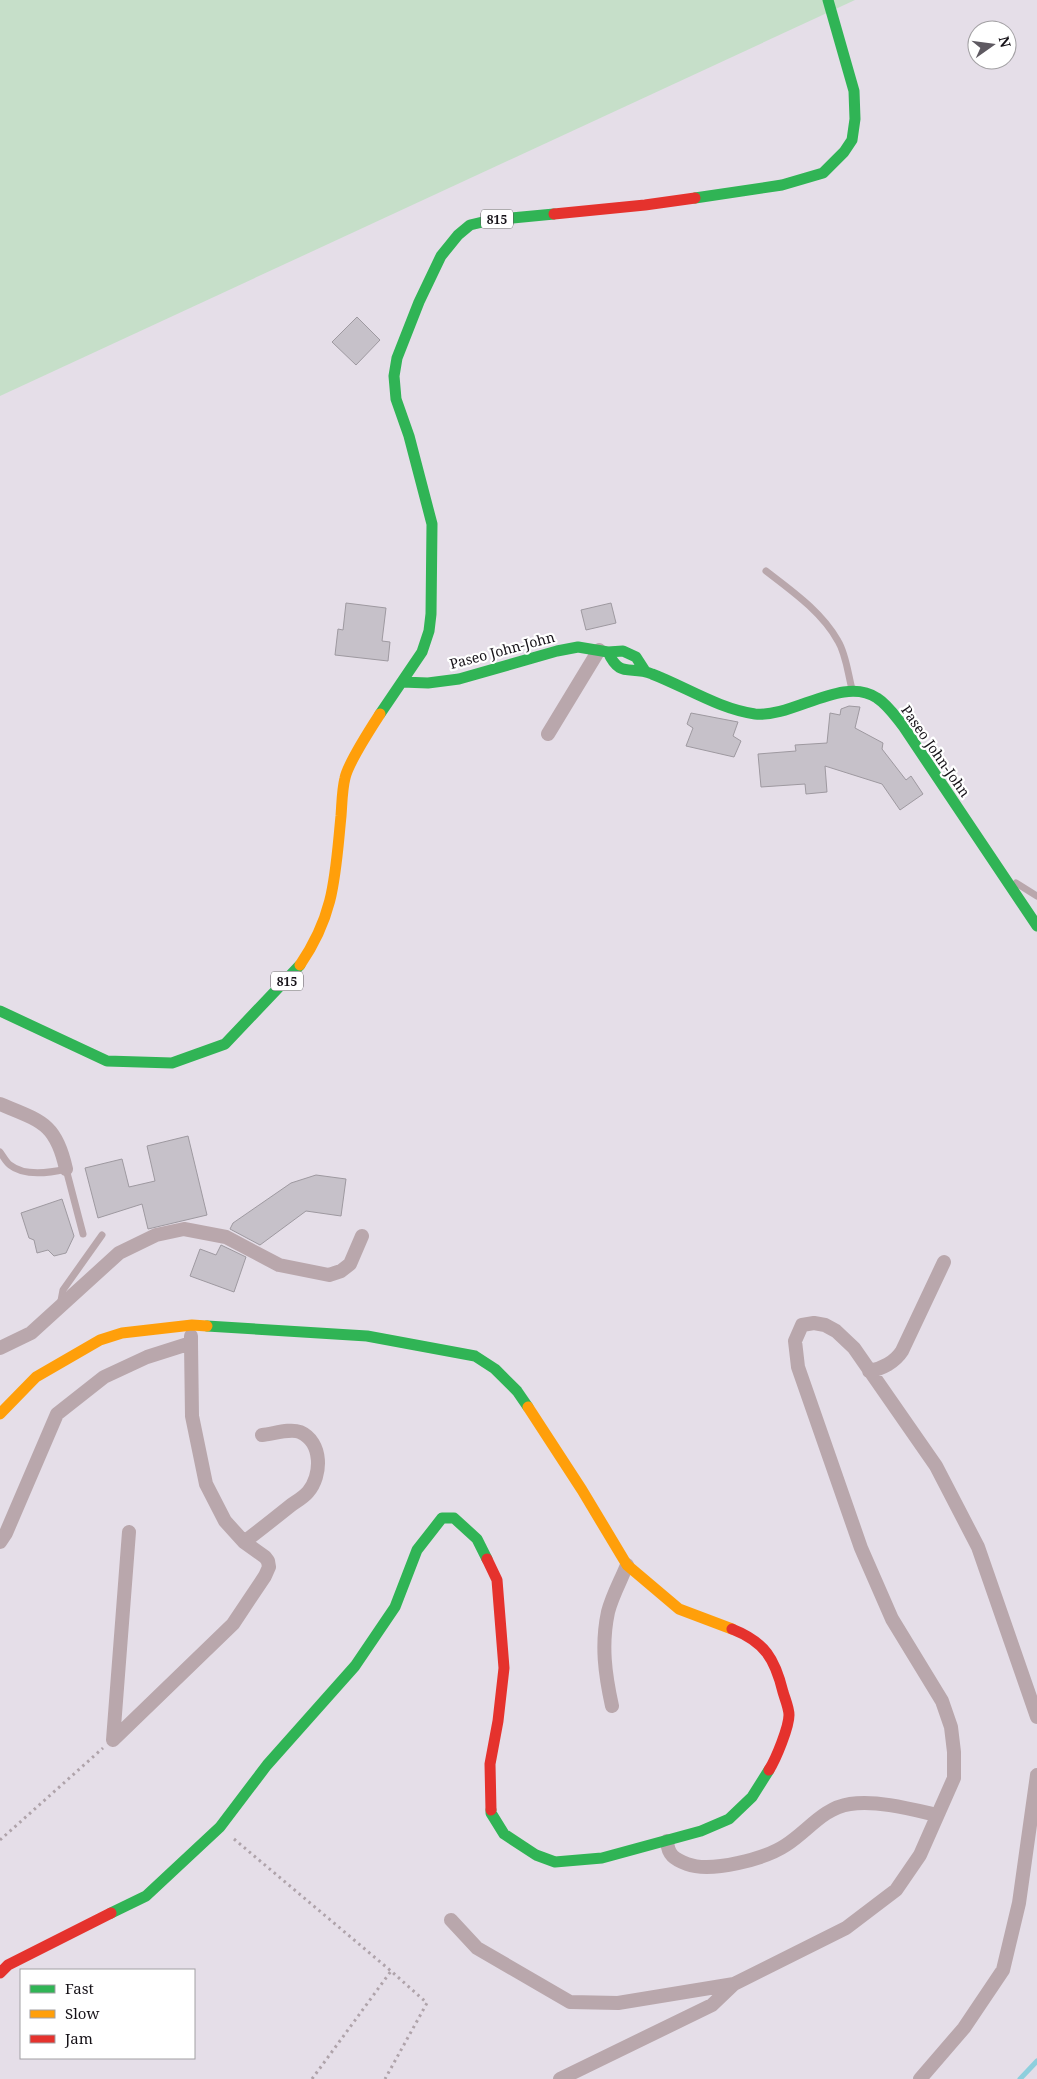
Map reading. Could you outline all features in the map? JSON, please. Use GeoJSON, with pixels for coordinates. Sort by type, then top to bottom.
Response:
{"type":"FeatureCollection","features":[{"type":"Feature","properties":{"kind":"street","name":"815"},"geometry":{"type":"LineString","coordinates":[[0,1011],[107,1062],[172,1063],[226,1044],[298,967],[324,922],[334,890],[345,776],[369,731],[422,652],[429,631],[431,614],[432,524],[409,436],[396,398],[394,376],[401,347],[441,256],[458,235],[470,225],[491,220],[645,205],[782,186],[823,173],[844,152],[852,140],[856,119],[854,91],[828,0]]}},
{"type":"Feature","properties":{"kind":"street","name":"Paseo John-John"},"geometry":{"type":"LineString","coordinates":[[402,682],[428,683],[459,679],[578,647],[604,651],[623,651],[636,657],[645,671]]}},
{"type":"Feature","properties":{"kind":"street","name":"Paseo John-John"},"geometry":{"type":"LineString","coordinates":[[604,651],[616,666],[628,672],[645,671],[731,707],[767,714],[794,709],[836,694],[867,693],[878,699],[891,711],[1037,926]]}},
{"type":"Feature","properties":{"kind":"street"},"geometry":{"type":"LineString","coordinates":[[548,734],[604,651]]}},
{"type":"Feature","properties":{"kind":"street"},"geometry":{"type":"LineString","coordinates":[[0,1104],[40,1121],[54,1135],[62,1151],[66,1170]]}},
{"type":"Feature","properties":{"kind":"street"},"geometry":{"type":"LineString","coordinates":[[0,1348],[31,1333],[119,1253],[156,1235],[184,1229],[226,1237],[280,1265],[329,1275],[350,1264],[362,1236]]}},
{"type":"Feature","properties":{"kind":"street"},"geometry":{"type":"LineString","coordinates":[[869,1371],[878,1370],[897,1359],[944,1262]]}},
{"type":"Feature","properties":{"kind":"street"},"geometry":{"type":"LineString","coordinates":[[560,2079],[712,2005],[734,1984],[846,1928],[896,1890],[920,1855],[954,1778],[954,1752],[951,1727],[942,1701],[892,1618],[861,1548],[798,1367],[795,1341],[802,1325],[814,1323],[825,1325],[836,1331],[854,1348],[936,1466],[978,1547],[1037,1717]]}},
{"type":"Feature","properties":{"kind":"street"},"geometry":{"type":"LineString","coordinates":[[113,1740],[234,1624],[265,1576],[268,1567],[266,1557],[244,1542],[225,1521],[206,1484],[192,1416],[190,1342],[192,1325]]}},
{"type":"Feature","properties":{"kind":"street"},"geometry":{"type":"LineString","coordinates":[[0,1414],[36,1378],[100,1340],[122,1333],[192,1325],[367,1336],[475,1356],[495,1369],[517,1391],[582,1490],[627,1565],[680,1609],[746,1635],[765,1651],[777,1668],[789,1715],[776,1759],[752,1797],[729,1819],[702,1831],[602,1858],[555,1862],[536,1855],[504,1834],[496,1824],[491,1813],[490,1764],[498,1721],[504,1668],[497,1580],[477,1539],[454,1518],[442,1518],[417,1550],[394,1607],[355,1666],[267,1765],[220,1827],[146,1896],[8,1965],[0,1972]]}},
{"type":"Feature","properties":{"kind":"street"},"geometry":{"type":"LineString","coordinates":[[0,1542],[6,1533],[58,1414],[104,1377],[148,1357],[190,1342]]}},
{"type":"Feature","properties":{"kind":"street"},"geometry":{"type":"LineString","coordinates":[[244,1542],[309,1492],[319,1460],[317,1449],[311,1440],[300,1432],[291,1431],[262,1435]]}},
{"type":"Feature","properties":{"kind":"street"},"geometry":{"type":"LineString","coordinates":[[113,1740],[128,1532]]}},
{"type":"Feature","properties":{"kind":"street"},"geometry":{"type":"LineString","coordinates":[[612,1706],[604,1666],[604,1644],[609,1611],[627,1565]]}},
{"type":"Feature","properties":{"kind":"street"},"geometry":{"type":"LineString","coordinates":[[920,2079],[964,2028],[1003,1970],[1020,1903],[1037,1775]]}},
{"type":"Feature","properties":{"kind":"street"},"geometry":{"type":"LineString","coordinates":[[667,1841],[667,1851],[674,1860],[690,1866],[721,1868],[755,1858],[786,1845],[819,1817],[850,1804],[900,1807],[937,1814]]}},
{"type":"Feature","properties":{"kind":"street"},"geometry":{"type":"LineString","coordinates":[[451,1920],[477,1948],[570,2002],[618,2003],[734,1984]]}},
{"type":"Feature","properties":{"kind":"lane"},"geometry":{"type":"LineString","coordinates":[[766,571],[796,594],[823,620],[839,642],[853,692]]}},
{"type":"Feature","properties":{"kind":"lane"},"geometry":{"type":"LineString","coordinates":[[1004,875],[1037,896]]}},
{"type":"Feature","properties":{"kind":"lane"},"geometry":{"type":"LineString","coordinates":[[0,1152],[11,1166],[31,1172],[48,1173],[66,1170],[84,1234]]}},
{"type":"Feature","properties":{"kind":"lane"},"geometry":{"type":"LineString","coordinates":[[60,1307],[60,1297],[63,1290],[102,1235]]}},
{"type":"Feature","properties":{"kind":"path"},"geometry":{"type":"LineString","coordinates":[[0,1840],[113,1740]]}},
{"type":"Feature","properties":{"kind":"path"},"geometry":{"type":"LineString","coordinates":[[220,1827],[427,2003],[385,2079]]}},
{"type":"Feature","properties":{"kind":"path"},"geometry":{"type":"LineString","coordinates":[[312,2079],[391,1971]]}},
{"type":"Feature","properties":{"kind":"green space"},"geometry":{"type":"Polygon","coordinates":[[[0,0],[855,0],[0,396],[0,0]]]}},
{"type":"Feature","properties":{"kind":"building"},"geometry":{"type":"Polygon","coordinates":[[[357,317],[380,340],[356,365],[332,342],[357,317]]]}},
{"type":"Feature","properties":{"kind":"building"},"geometry":{"type":"Polygon","coordinates":[[[346,603],[386,608],[382,641],[390,642],[388,661],[335,655],[338,629],[343,630],[346,603]]]}},
{"type":"Feature","properties":{"kind":"building"},"geometry":{"type":"Polygon","coordinates":[[[611,603],[616,623],[586,630],[581,610],[611,603]]]}},
{"type":"Feature","properties":{"kind":"building"},"geometry":{"type":"Polygon","coordinates":[[[849,706],[860,707],[855,728],[883,743],[882,749],[906,780],[911,776],[923,794],[900,810],[882,784],[825,766],[827,792],[806,794],[805,784],[761,787],[758,754],[796,751],[795,745],[827,743],[830,713],[840,715],[841,709],[849,706]]]}},
{"type":"Feature","properties":{"kind":"building"},"geometry":{"type":"Polygon","coordinates":[[[691,713],[738,722],[733,736],[741,741],[734,757],[686,746],[693,728],[687,724],[691,713]]]}},
{"type":"Feature","properties":{"kind":"building"},"geometry":{"type":"Polygon","coordinates":[[[188,1136],[207,1215],[148,1229],[142,1204],[98,1218],[85,1168],[122,1159],[129,1187],[155,1181],[147,1146],[188,1136]]]}},
{"type":"Feature","properties":{"kind":"building"},"geometry":{"type":"Polygon","coordinates":[[[316,1175],[346,1179],[341,1216],[306,1211],[260,1245],[230,1229],[233,1223],[291,1183],[316,1175]]]}},
{"type":"Feature","properties":{"kind":"building"},"geometry":{"type":"Polygon","coordinates":[[[62,1199],[74,1236],[66,1253],[54,1256],[48,1250],[37,1253],[34,1240],[29,1238],[21,1213],[62,1199]]]}},
{"type":"Feature","properties":{"kind":"building"},"geometry":{"type":"Polygon","coordinates":[[[221,1245],[246,1257],[234,1292],[190,1276],[200,1249],[216,1255],[221,1245]]]}},
{"type":"Feature","properties":{"kind":"waterway"},"geometry":{"type":"LineString","coordinates":[[1020,2079],[1037,2061]]}},
{"type":"Feature","properties":{"kind":"traffic: fast"},"geometry":{"type":"LineString","coordinates":[[695,198],[782,185],[823,173],[844,152],[852,140],[855,119],[854,91],[828,0]]}},
{"type":"Feature","properties":{"kind":"traffic: fast"},"geometry":{"type":"LineString","coordinates":[[380,714],[422,652],[429,631],[431,614],[432,524],[409,436],[396,399],[394,376],[397,358],[419,302],[441,256],[458,235],[470,225],[491,220],[554,214]]}},
{"type":"Feature","properties":{"kind":"traffic: fast"},"geometry":{"type":"LineString","coordinates":[[402,682],[428,683],[459,679],[557,651],[578,647],[608,652],[623,651],[636,657],[645,671]]}},
{"type":"Feature","properties":{"kind":"traffic: fast"},"geometry":{"type":"LineString","coordinates":[[608,652],[612,660],[621,668],[652,674],[716,703],[755,714],[770,714],[833,694],[849,691],[864,692],[877,698],[888,707],[903,726],[1037,926]]}},
{"type":"Feature","properties":{"kind":"traffic: fast"},"geometry":{"type":"LineString","coordinates":[[0,1011],[107,1061],[172,1063],[225,1044],[300,965]]}},
{"type":"Feature","properties":{"kind":"traffic: fast"},"geometry":{"type":"LineString","coordinates":[[207,1326],[367,1336],[475,1356],[495,1369],[517,1391],[528,1407]]}},
{"type":"Feature","properties":{"kind":"traffic: fast"},"geometry":{"type":"LineString","coordinates":[[111,1913],[146,1896],[220,1827],[267,1765],[355,1666],[395,1607],[417,1550],[442,1518],[454,1518],[477,1539],[487,1559]]}},
{"type":"Feature","properties":{"kind":"traffic: fast"},"geometry":{"type":"LineString","coordinates":[[491,1810],[504,1834],[536,1855],[555,1862],[602,1858],[701,1831],[729,1819],[752,1797],[769,1770]]}},
{"type":"Feature","properties":{"kind":"traffic: slow"},"geometry":{"type":"LineString","coordinates":[[300,965],[312,946],[327,911],[335,876],[345,778],[350,764],[380,714]]}},
{"type":"Feature","properties":{"kind":"traffic: slow"},"geometry":{"type":"LineString","coordinates":[[0,1414],[36,1377],[100,1340],[122,1333],[192,1325],[207,1326]]}},
{"type":"Feature","properties":{"kind":"traffic: slow"},"geometry":{"type":"LineString","coordinates":[[528,1407],[582,1490],[627,1565],[679,1609],[732,1629]]}},
{"type":"Feature","properties":{"kind":"traffic: jam"},"geometry":{"type":"LineString","coordinates":[[554,214],[695,198]]}},
{"type":"Feature","properties":{"kind":"traffic: jam"},"geometry":{"type":"LineString","coordinates":[[487,1559],[497,1580],[504,1668],[498,1721],[490,1764],[491,1810]]}},
{"type":"Feature","properties":{"kind":"traffic: jam"},"geometry":{"type":"LineString","coordinates":[[732,1629],[753,1640],[767,1653],[776,1670],[788,1706],[787,1727],[769,1770]]}},
{"type":"Feature","properties":{"kind":"traffic: jam"},"geometry":{"type":"LineString","coordinates":[[0,1973],[8,1965],[111,1913]]}}]}
